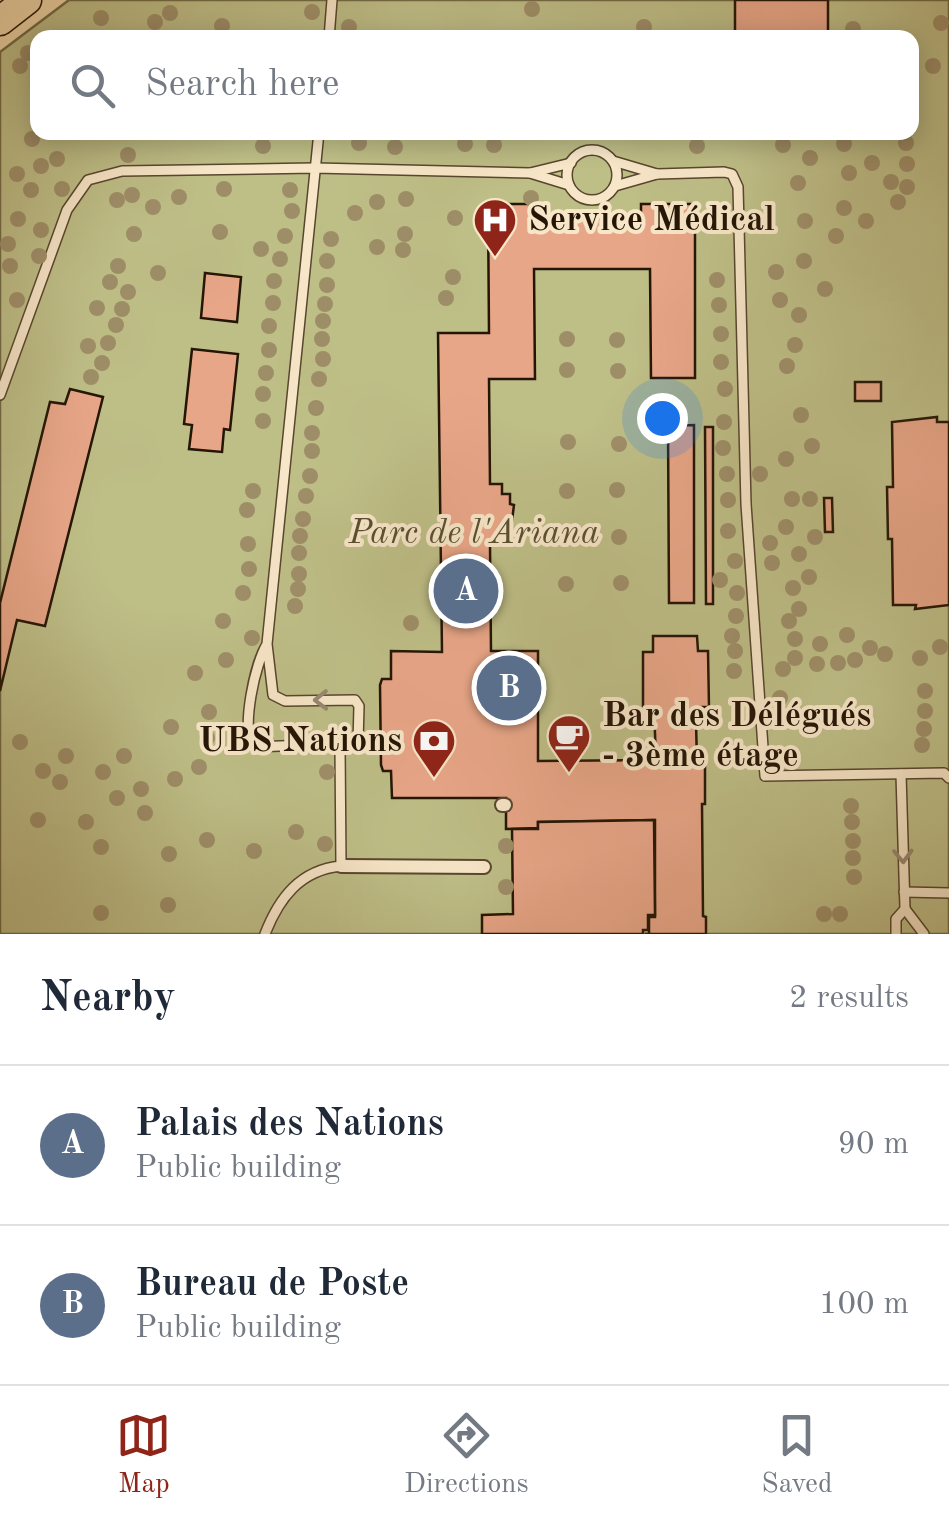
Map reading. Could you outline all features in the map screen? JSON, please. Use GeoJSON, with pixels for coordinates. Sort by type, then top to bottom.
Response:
{"type":"FeatureCollection","features":[{"type":"Feature","properties":{"kind":"main road"},"geometry":{"type":"LineString","coordinates":[[0,21],[27,0]]}},
{"type":"Feature","properties":{"kind":"street"},"geometry":{"type":"LineString","coordinates":[[340,866],[484,867]]}},
{"type":"Feature","properties":{"kind":"lane"},"geometry":{"type":"LineString","coordinates":[[329,30],[332,0]]}},
{"type":"Feature","properties":{"kind":"lane"},"geometry":{"type":"LineString","coordinates":[[267,644],[250,705],[249,743],[257,749],[353,745],[360,740],[358,702],[277,699],[271,689],[267,644],[318,140]]}},
{"type":"Feature","properties":{"kind":"lane"},"geometry":{"type":"LineString","coordinates":[[657,174],[613,161],[595,150],[581,153],[567,174],[569,185],[578,196],[591,200],[605,197],[615,186],[657,174],[729,173],[738,187],[746,504],[766,776],[944,772],[949,778]]}},
{"type":"Feature","properties":{"kind":"lane"},"geometry":{"type":"LineString","coordinates":[[613,161],[617,173],[615,186]]}},
{"type":"Feature","properties":{"kind":"lane"},"geometry":{"type":"LineString","coordinates":[[0,395],[67,210],[88,180],[122,172],[316,168],[530,173],[571,163]]}},
{"type":"Feature","properties":{"kind":"lane"},"geometry":{"type":"LineString","coordinates":[[530,173],[569,185]]}},
{"type":"Feature","properties":{"kind":"lane"},"geometry":{"type":"LineString","coordinates":[[264,934],[294,884],[316,871],[340,866],[340,746]]}},
{"type":"Feature","properties":{"kind":"lane"},"geometry":{"type":"LineString","coordinates":[[900,774],[904,909],[924,934]]}},
{"type":"Feature","properties":{"kind":"lane"},"geometry":{"type":"LineString","coordinates":[[904,892],[949,892]]}},
{"type":"Feature","properties":{"kind":"lane"},"geometry":{"type":"LineString","coordinates":[[896,934],[896,919],[904,909]]}},
{"type":"Feature","properties":{"kind":"green space","name":"Parc de l'Ariana"},"geometry":{"type":"Polygon","coordinates":[[[69,0],[949,0],[949,934],[0,934],[0,52],[69,0]]]}},
{"type":"Feature","properties":{"kind":"building"},"geometry":{"type":"Polygon","coordinates":[[[735,0],[828,0],[828,30],[735,30],[735,0]]]}},
{"type":"Feature","properties":{"kind":"building"},"geometry":{"type":"Polygon","coordinates":[[[488,204],[542,204],[542,223],[554,223],[554,219],[629,219],[629,223],[641,223],[641,204],[695,204],[695,378],[651,378],[650,269],[534,269],[535,379],[489,379],[490,484],[502,484],[502,494],[510,494],[510,504],[514,505],[510,536],[502,536],[502,545],[490,545],[491,651],[538,651],[538,761],[656,760],[654,707],[643,707],[643,652],[653,652],[653,636],[697,636],[698,651],[708,651],[709,707],[698,707],[696,722],[697,763],[705,764],[702,804],[706,934],[649,934],[649,917],[655,917],[655,820],[538,822],[538,828],[506,829],[506,798],[392,798],[391,771],[383,771],[381,765],[380,685],[382,679],[391,679],[391,651],[442,652],[438,333],[489,333],[488,204]]]}},
{"type":"Feature","properties":{"kind":"building"},"geometry":{"type":"Polygon","coordinates":[[[205,273],[241,277],[237,322],[201,318],[205,273]]]}},
{"type":"Feature","properties":{"kind":"building"},"geometry":{"type":"Polygon","coordinates":[[[192,349],[238,354],[230,430],[224,429],[222,452],[189,449],[192,425],[184,424],[192,349]]]}},
{"type":"Feature","properties":{"kind":"building"},"geometry":{"type":"Polygon","coordinates":[[[855,382],[881,382],[881,401],[855,401],[855,382]]]}},
{"type":"Feature","properties":{"kind":"building"},"geometry":{"type":"Polygon","coordinates":[[[70,389],[103,397],[45,626],[17,620],[0,691],[0,603],[50,402],[65,404],[70,389]]]}},
{"type":"Feature","properties":{"kind":"building"},"geometry":{"type":"Polygon","coordinates":[[[937,417],[937,422],[949,422],[949,605],[915,609],[916,605],[893,605],[887,487],[893,487],[892,422],[937,417]]]}},
{"type":"Feature","properties":{"kind":"building"},"geometry":{"type":"Polygon","coordinates":[[[694,425],[694,603],[669,603],[668,426],[694,425]]]}},
{"type":"Feature","properties":{"kind":"building"},"geometry":{"type":"Polygon","coordinates":[[[705,427],[713,427],[713,604],[706,604],[705,427]]]}},
{"type":"Feature","properties":{"kind":"building"},"geometry":{"type":"Polygon","coordinates":[[[824,498],[832,498],[833,532],[825,532],[824,498]]]}},
{"type":"Feature","properties":{"kind":"building"},"geometry":{"type":"Polygon","coordinates":[[[654,820],[655,915],[648,915],[648,930],[643,930],[643,934],[482,934],[482,915],[513,914],[512,829],[538,829],[538,822],[654,820]]]}},
{"type":"Feature","properties":{"kind":"place","name":"Service Médical"},"geometry":{"type":"Point","coordinates":[495,258]}},
{"type":"Feature","properties":{"kind":"place","name":"Palais des Nations"},"geometry":{"type":"Point","coordinates":[466,591]}},
{"type":"Feature","properties":{"kind":"place","name":"Bureau de Poste"},"geometry":{"type":"Point","coordinates":[509,688]}},
{"type":"Feature","properties":{"kind":"place","name":"Bar des Délégués - 3ème étage"},"geometry":{"type":"Point","coordinates":[569,774]}},
{"type":"Feature","properties":{"kind":"place","name":"UBS Nations"},"geometry":{"type":"Point","coordinates":[434,779]}}]}
